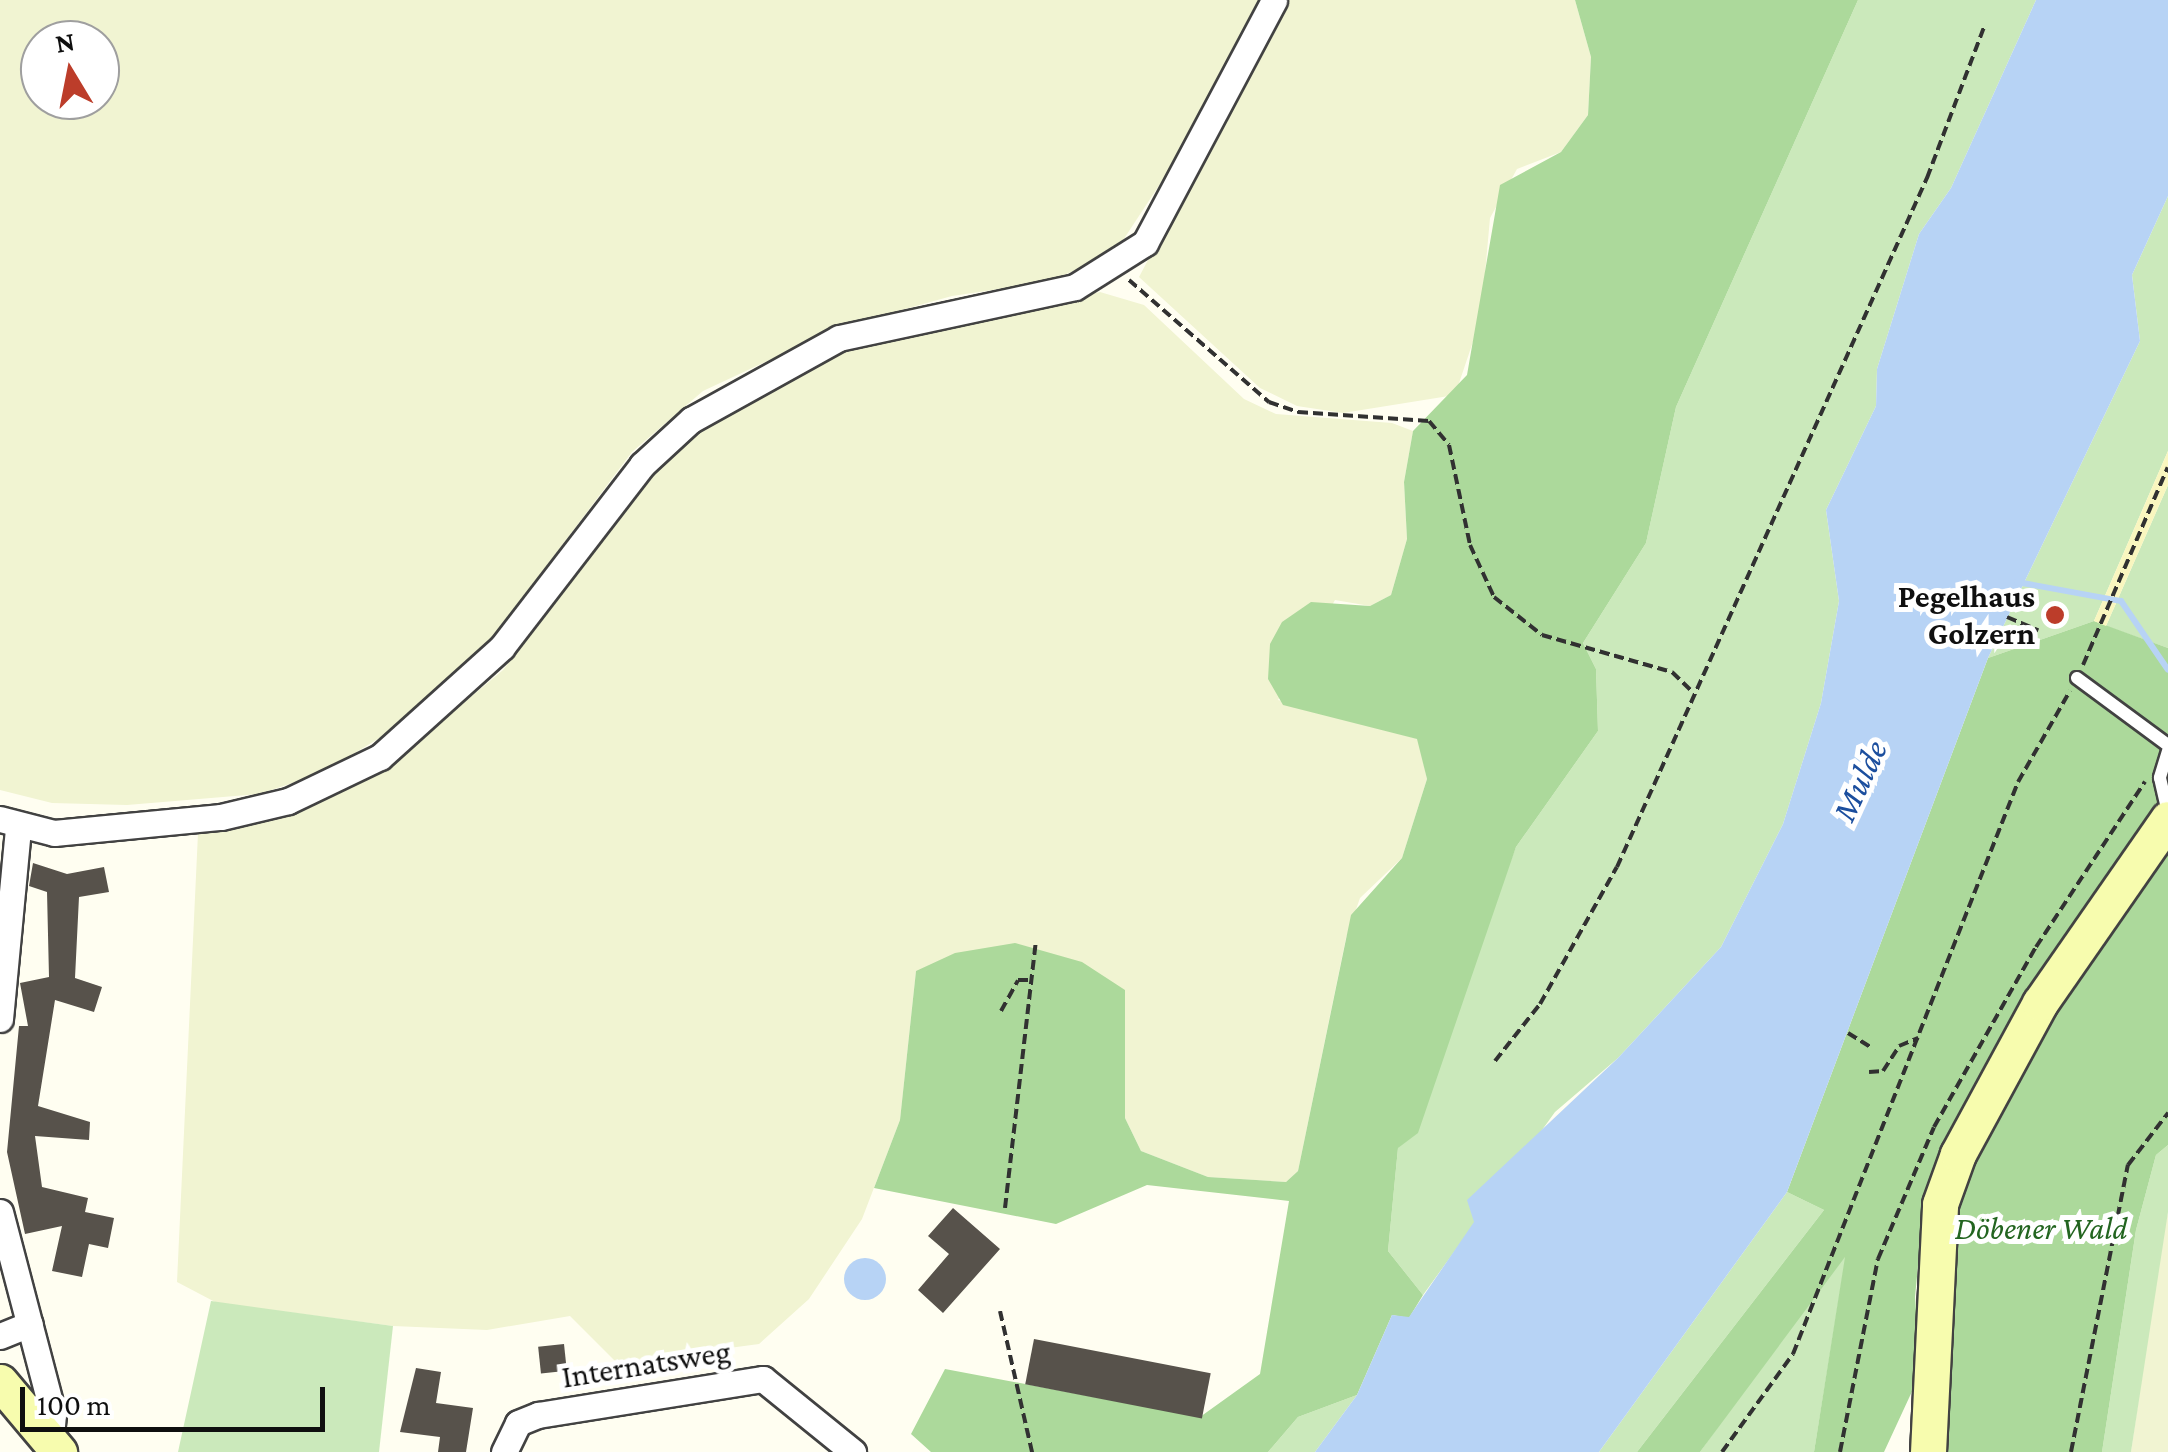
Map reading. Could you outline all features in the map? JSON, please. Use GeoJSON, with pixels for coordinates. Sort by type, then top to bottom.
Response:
{"type":"FeatureCollection","features":[{"type":"Feature","properties":{"kind":"main road"},"geometry":{"type":"LineString","coordinates":[[1928,1452],[1940,1204],[1958,1154],[2040,1003],[2168,816]]}},
{"type":"Feature","properties":{"kind":"main road"},"geometry":{"type":"LineString","coordinates":[[0,1382],[53,1450]]}},
{"type":"Feature","properties":{"kind":"street"},"geometry":{"type":"LineString","coordinates":[[0,1019],[9,824],[186,822],[288,801],[380,756],[502,647],[666,441],[762,375],[878,325],[1075,287],[1115,267],[1145,243],[1168,210],[1274,0]]}},
{"type":"Feature","properties":{"kind":"street"},"geometry":{"type":"LineString","coordinates":[[0,1212],[30,1324],[53,1450]]}},
{"type":"Feature","properties":{"kind":"street"},"geometry":{"type":"LineString","coordinates":[[0,1336],[30,1324]]}},
{"type":"Feature","properties":{"kind":"street","name":"Internatsweg"},"geometry":{"type":"LineString","coordinates":[[504,1452],[518,1422],[538,1415],[762,1379],[853,1452]]}},
{"type":"Feature","properties":{"kind":"lane"},"geometry":{"type":"LineString","coordinates":[[2078,678],[2168,748],[2160,778],[2168,816]]}},
{"type":"Feature","properties":{"kind":"path"},"geometry":{"type":"LineString","coordinates":[[1495,1060],[1580,938],[1927,178],[1984,27]]}},
{"type":"Feature","properties":{"kind":"path"},"geometry":{"type":"LineString","coordinates":[[1115,267],[1268,402],[1298,412],[1430,422],[1449,444],[1470,545],[1494,597],[1542,635],[1672,672],[1692,691]]}},
{"type":"Feature","properties":{"kind":"path"},"geometry":{"type":"LineString","coordinates":[[1722,1452],[1793,1354],[2018,782],[2078,678],[2168,467]]}},
{"type":"Feature","properties":{"kind":"path"},"geometry":{"type":"LineString","coordinates":[[2007,618],[2038,630]]}},
{"type":"Feature","properties":{"kind":"path"},"geometry":{"type":"LineString","coordinates":[[1840,1452],[1878,1259],[1934,1128],[2036,947],[2157,765]]}},
{"type":"Feature","properties":{"kind":"path"},"geometry":{"type":"LineString","coordinates":[[1004,1208],[1028,980],[1036,942]]}},
{"type":"Feature","properties":{"kind":"path"},"geometry":{"type":"LineString","coordinates":[[1001,1011],[1018,980],[1028,980]]}},
{"type":"Feature","properties":{"kind":"path"},"geometry":{"type":"LineString","coordinates":[[1848,1034],[1870,1047]]}},
{"type":"Feature","properties":{"kind":"path"},"geometry":{"type":"LineString","coordinates":[[1870,1072],[1883,1071],[1899,1046],[1918,1038]]}},
{"type":"Feature","properties":{"kind":"path"},"geometry":{"type":"LineString","coordinates":[[2071,1452],[2128,1166],[2168,1112]]}},
{"type":"Feature","properties":{"kind":"path"},"geometry":{"type":"LineString","coordinates":[[1000,1311],[1032,1452]]}},
{"type":"Feature","properties":{"kind":"green space"},"geometry":{"type":"Polygon","coordinates":[[[0,0],[1259,0],[1175,161],[1114,254],[1047,282],[952,296],[840,327],[703,391],[632,452],[493,637],[406,722],[320,774],[259,794],[127,805],[52,803],[0,790],[0,0]]]}},
{"type":"Feature","properties":{"kind":"green space"},"geometry":{"type":"Polygon","coordinates":[[[1286,0],[1575,0],[1591,57],[1588,115],[1561,152],[1517,169],[1490,218],[1481,318],[1455,395],[1343,413],[1297,406],[1260,388],[1139,277],[1286,0]]]}},
{"type":"Feature","properties":{"kind":"green space"},"geometry":{"type":"Polygon","coordinates":[[[1575,0],[1858,0],[1676,407],[1646,543],[1583,643],[1596,669],[1598,731],[1516,847],[1418,1133],[1398,1148],[1388,1251],[1423,1295],[1409,1318],[1392,1315],[1357,1395],[1298,1417],[1268,1452],[931,1452],[911,1434],[945,1369],[1200,1417],[1260,1374],[1289,1201],[1147,1185],[1056,1224],[874,1188],[900,1120],[916,971],[955,953],[1015,943],[1082,962],[1125,990],[1125,1118],[1141,1151],[1208,1177],[1286,1182],[1298,1171],[1351,915],[1402,858],[1427,779],[1417,739],[1283,705],[1268,679],[1270,644],[1282,622],[1311,602],[1370,606],[1391,595],[1407,539],[1404,482],[1413,431],[1467,375],[1500,185],[1561,152],[1588,115],[1591,57],[1575,0]]]}},
{"type":"Feature","properties":{"kind":"green space"},"geometry":{"type":"Polygon","coordinates":[[[1858,0],[2036,0],[1951,188],[1919,234],[1877,369],[1876,406],[1826,510],[1839,601],[1821,703],[1783,824],[1721,947],[1618,1058],[1555,1112],[1423,1295],[1388,1251],[1398,1148],[1516,847],[1598,731],[1596,669],[1583,643],[1646,543],[1676,407],[1858,0]]]}},
{"type":"Feature","properties":{"kind":"green space"},"geometry":{"type":"Polygon","coordinates":[[[2168,196],[2168,451],[2094,621],[1988,658],[2140,341],[2132,275],[2168,196]]]}},
{"type":"Feature","properties":{"kind":"green space"},"geometry":{"type":"Polygon","coordinates":[[[1100,292],[1144,305],[1244,399],[1276,414],[1392,423],[1413,431],[1404,482],[1407,539],[1391,595],[1370,606],[1335,600],[1278,700],[1418,739],[1427,779],[1402,858],[1360,898],[1346,938],[1298,1171],[1286,1182],[1208,1177],[1141,1151],[1125,1118],[1125,990],[916,971],[900,1120],[862,1219],[809,1299],[759,1344],[617,1363],[570,1316],[487,1330],[393,1326],[217,1303],[177,1282],[198,833],[325,797],[405,752],[503,670],[670,451],[763,383],[861,341],[1100,292]]]}},
{"type":"Feature","properties":{"kind":"green space"},"geometry":{"type":"Polygon","coordinates":[[[2168,485],[2168,648],[2106,626],[2168,485]]]}},
{"type":"Feature","properties":{"kind":"green space"},"geometry":{"type":"Polygon","coordinates":[[[2094,621],[2168,648],[2168,793],[1954,1122],[1924,1204],[1915,1297],[1921,1372],[1884,1452],[1814,1452],[1845,1257],[1700,1452],[1637,1452],[1824,1210],[1787,1192],[1988,658],[2094,621]]]}},
{"type":"Feature","properties":{"kind":"green space","name":"Döbener Wald"},"geometry":{"type":"Polygon","coordinates":[[[2168,835],[2168,1145],[2156,1155],[2136,1230],[2102,1452],[1939,1452],[1948,1216],[1993,1108],[2168,835]]]}},
{"type":"Feature","properties":{"kind":"green space"},"geometry":{"type":"Polygon","coordinates":[[[2168,1145],[2168,1212],[2131,1452],[2102,1452],[2136,1230],[2156,1155],[2168,1145]]]}},
{"type":"Feature","properties":{"kind":"green space"},"geometry":{"type":"Polygon","coordinates":[[[1787,1192],[1824,1210],[1637,1452],[1599,1452],[1787,1192]]]}},
{"type":"Feature","properties":{"kind":"green space"},"geometry":{"type":"Polygon","coordinates":[[[2168,1212],[2168,1452],[2131,1452],[2161,1245],[2168,1212]]]}},
{"type":"Feature","properties":{"kind":"green space"},"geometry":{"type":"Polygon","coordinates":[[[1846,1255],[1814,1452],[1700,1452],[1794,1320],[1846,1255]]]}},
{"type":"Feature","properties":{"kind":"green space"},"geometry":{"type":"Polygon","coordinates":[[[211,1301],[393,1326],[379,1452],[178,1452],[211,1301]]]}},
{"type":"Feature","properties":{"kind":"green space"},"geometry":{"type":"Polygon","coordinates":[[[1357,1395],[1315,1452],[1268,1452],[1298,1417],[1357,1395]]]}},
{"type":"Feature","properties":{"kind":"sand"},"geometry":{"type":"Polygon","coordinates":[[[2168,451],[2168,485],[2106,626],[2094,621],[2168,451]]]}},
{"type":"Feature","properties":{"kind":"water","name":"Mulde"},"geometry":{"type":"Polygon","coordinates":[[[2036,0],[2168,0],[2168,196],[2132,275],[2140,341],[1988,658],[1787,1192],[1599,1452],[1315,1452],[1357,1395],[1392,1315],[1409,1317],[1474,1222],[1467,1200],[1618,1058],[1721,947],[1783,824],[1821,703],[1839,601],[1826,510],[1876,406],[1877,369],[1919,234],[1951,188],[2036,0]]]}},
{"type":"Feature","properties":{"kind":"water"},"geometry":{"type":"Polygon","coordinates":[[[865,1258],[880,1264],[886,1279],[880,1294],[865,1300],[850,1294],[844,1279],[850,1264],[865,1258]]]}},
{"type":"Feature","properties":{"kind":"building"},"geometry":{"type":"Polygon","coordinates":[[[33,863],[67,874],[104,867],[109,892],[79,897],[75,978],[102,987],[94,1012],[55,1000],[38,1106],[90,1122],[89,1140],[35,1136],[42,1187],[88,1198],[85,1212],[114,1218],[108,1248],[89,1244],[82,1277],[52,1271],[62,1226],[25,1234],[7,1152],[19,1026],[28,1026],[20,983],[49,977],[47,892],[29,886],[33,863]]]}},
{"type":"Feature","properties":{"kind":"building"},"geometry":{"type":"Polygon","coordinates":[[[953,1208],[1000,1249],[943,1313],[918,1290],[949,1254],[928,1236],[953,1208]]]}},
{"type":"Feature","properties":{"kind":"building"},"geometry":{"type":"Polygon","coordinates":[[[1034,1339],[1211,1373],[1202,1419],[1025,1384],[1034,1339]]]}},
{"type":"Feature","properties":{"kind":"building"},"geometry":{"type":"Polygon","coordinates":[[[564,1344],[567,1371],[541,1374],[538,1347],[564,1344]]]}},
{"type":"Feature","properties":{"kind":"building"},"geometry":{"type":"Polygon","coordinates":[[[416,1368],[441,1372],[436,1403],[473,1408],[466,1452],[438,1452],[440,1437],[400,1432],[416,1368]]]}},
{"type":"Feature","properties":{"kind":"waterway"},"geometry":{"type":"LineString","coordinates":[[2017,582],[2121,601],[2168,670]]}},
{"type":"Feature","properties":{"kind":"place","name":"Pegelhaus Golzern"},"geometry":{"type":"Point","coordinates":[2055,615]}}]}
